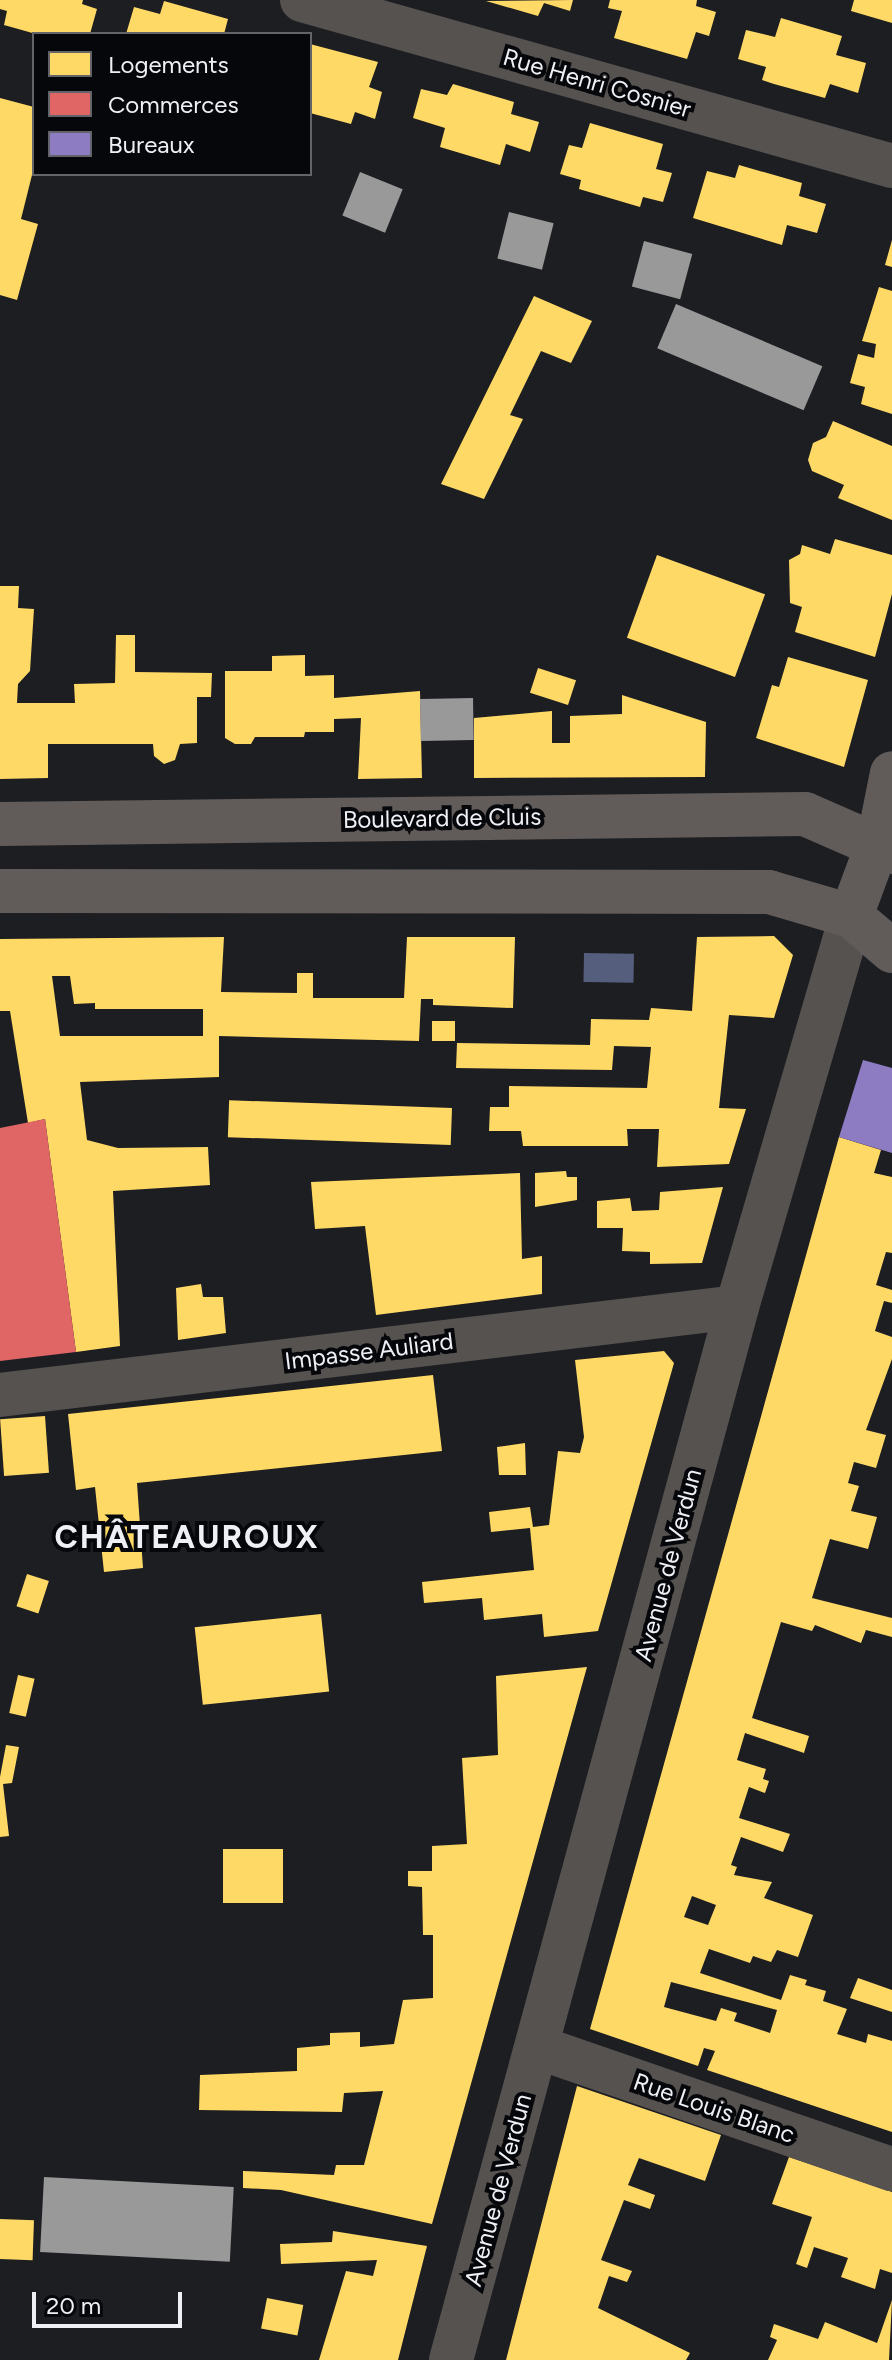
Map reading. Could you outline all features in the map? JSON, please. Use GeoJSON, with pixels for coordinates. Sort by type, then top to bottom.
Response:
{"type":"FeatureCollection","features":[{"type":"Feature","properties":{"kind":"main road","name":"Avenue de Verdun"},"geometry":{"type":"LineString","coordinates":[[851,916],[885,848],[892,773]]}},
{"type":"Feature","properties":{"kind":"main road","name":"Boulevard de Cluis"},"geometry":{"type":"LineString","coordinates":[[0,824],[805,814],[885,848]]}},
{"type":"Feature","properties":{"kind":"main road"},"geometry":{"type":"LineString","coordinates":[[0,891],[769,892],[851,916],[892,951]]}},
{"type":"Feature","properties":{"kind":"street","name":"Rue Henri Cosnier"},"geometry":{"type":"LineString","coordinates":[[302,0],[892,166]]}},
{"type":"Feature","properties":{"kind":"street","name":"Avenue de Verdun"},"geometry":{"type":"LineString","coordinates":[[451,2360],[737,1307],[851,916]]}},
{"type":"Feature","properties":{"kind":"street","name":"Impasse Auliard"},"geometry":{"type":"LineString","coordinates":[[0,1395],[737,1307]]}},
{"type":"Feature","properties":{"kind":"street","name":"Rue Louis Blanc"},"geometry":{"type":"LineString","coordinates":[[537,2047],[892,2169]]}},
{"type":"Feature","properties":{"kind":"water"},"geometry":{"type":"Polygon","coordinates":[[[584,953],[634,954],[633,983],[583,982],[584,953]]]}},
{"type":"Feature","properties":{"kind":"building: Logements"},"geometry":{"type":"Polygon","coordinates":[[[0,0],[83,0],[82,4],[97,9],[91,32],[32,33],[4,25],[7,11],[0,9],[0,0]]]}},
{"type":"Feature","properties":{"kind":"building: Logements"},"geometry":{"type":"Polygon","coordinates":[[[573,0],[570,11],[544,3],[538,16],[486,1],[573,0]]]}},
{"type":"Feature","properties":{"kind":"building: Logements"},"geometry":{"type":"Polygon","coordinates":[[[610,0],[697,0],[696,6],[716,12],[709,36],[696,32],[687,59],[614,38],[622,11],[608,8],[610,0]]]}},
{"type":"Feature","properties":{"kind":"building: Logements"},"geometry":{"type":"Polygon","coordinates":[[[854,0],[892,0],[892,23],[851,11],[854,0]]]}},
{"type":"Feature","properties":{"kind":"building: Logements"},"geometry":{"type":"Polygon","coordinates":[[[164,1],[228,19],[225,32],[127,32],[134,7],[160,14],[164,1]]]}},
{"type":"Feature","properties":{"kind":"building: Logements"},"geometry":{"type":"Polygon","coordinates":[[[781,18],[842,36],[836,55],[866,63],[858,93],[830,84],[825,98],[774,84],[762,80],[766,67],[738,59],[746,30],[775,37],[781,18]]]}},
{"type":"Feature","properties":{"kind":"building: Logements"},"geometry":{"type":"Polygon","coordinates":[[[312,45],[378,62],[369,87],[382,92],[375,119],[355,112],[351,124],[312,114],[312,45]]]}},
{"type":"Feature","properties":{"kind":"building: Logements"},"geometry":{"type":"Polygon","coordinates":[[[453,84],[514,102],[511,114],[539,122],[530,152],[506,144],[500,165],[440,147],[445,128],[413,118],[421,89],[447,95],[453,84]]]}},
{"type":"Feature","properties":{"kind":"building: Logements"},"geometry":{"type":"Polygon","coordinates":[[[0,98],[32,106],[32,175],[21,219],[38,224],[17,300],[0,295],[0,98]]]}},
{"type":"Feature","properties":{"kind":"building: Logements"},"geometry":{"type":"Polygon","coordinates":[[[590,123],[663,144],[656,169],[672,173],[663,202],[643,197],[640,207],[579,189],[581,180],[560,174],[569,145],[582,148],[590,123]]]}},
{"type":"Feature","properties":{"kind":"building: Logements"},"geometry":{"type":"Polygon","coordinates":[[[739,165],[802,183],[799,196],[826,204],[817,233],[787,225],[782,245],[693,218],[707,171],[735,178],[739,165]]]}},
{"type":"Feature","properties":{"kind":"building: Logements"},"geometry":{"type":"Polygon","coordinates":[[[892,240],[892,267],[885,265],[892,240]]]}},
{"type":"Feature","properties":{"kind":"building: Logements"},"geometry":{"type":"Polygon","coordinates":[[[879,287],[892,291],[892,414],[861,404],[865,387],[850,383],[858,354],[874,358],[876,344],[862,341],[879,287]]]}},
{"type":"Feature","properties":{"kind":"building: Logements"},"geometry":{"type":"Polygon","coordinates":[[[534,296],[592,321],[571,363],[541,351],[510,415],[523,419],[484,499],[441,484],[534,296]]]}},
{"type":"Feature","properties":{"kind":"building: Logements"},"geometry":{"type":"Polygon","coordinates":[[[833,421],[892,446],[892,520],[838,498],[844,485],[812,471],[808,460],[813,443],[826,437],[833,421]]]}},
{"type":"Feature","properties":{"kind":"building: Logements"},"geometry":{"type":"Polygon","coordinates":[[[835,539],[892,555],[892,594],[875,657],[795,632],[802,607],[790,603],[789,560],[800,554],[802,545],[830,554],[835,539]]]}},
{"type":"Feature","properties":{"kind":"building: Logements"},"geometry":{"type":"Polygon","coordinates":[[[657,555],[765,594],[735,677],[627,638],[657,555]]]}},
{"type":"Feature","properties":{"kind":"building: Logements"},"geometry":{"type":"Polygon","coordinates":[[[0,586],[19,586],[18,608],[34,609],[30,671],[18,684],[17,703],[75,703],[74,684],[115,683],[116,635],[135,635],[135,672],[212,673],[211,697],[197,697],[197,743],[180,744],[175,760],[164,764],[154,756],[153,744],[48,744],[48,778],[0,779],[0,586]]]}},
{"type":"Feature","properties":{"kind":"building: Logements"},"geometry":{"type":"Polygon","coordinates":[[[305,655],[305,676],[334,675],[334,698],[420,691],[422,778],[358,779],[361,718],[334,719],[334,732],[305,732],[304,737],[255,737],[251,744],[235,744],[225,738],[225,671],[272,671],[272,656],[305,655]]]}},
{"type":"Feature","properties":{"kind":"building: Logements"},"geometry":{"type":"Polygon","coordinates":[[[788,657],[868,680],[844,767],[756,738],[772,685],[779,687],[788,657]]]}},
{"type":"Feature","properties":{"kind":"building: Logements"},"geometry":{"type":"Polygon","coordinates":[[[538,668],[576,680],[568,705],[530,693],[538,668]]]}},
{"type":"Feature","properties":{"kind":"building: Logements"},"geometry":{"type":"Polygon","coordinates":[[[622,695],[706,722],[705,777],[474,778],[474,718],[552,711],[552,743],[570,743],[570,716],[622,714],[622,695]]]}},
{"type":"Feature","properties":{"kind":"building: Logements"},"geometry":{"type":"Polygon","coordinates":[[[774,936],[793,955],[774,1018],[729,1015],[719,1108],[746,1109],[729,1164],[657,1167],[659,1129],[627,1129],[628,1146],[523,1146],[521,1131],[489,1131],[490,1107],[509,1107],[509,1086],[647,1088],[651,1047],[614,1046],[612,1070],[456,1068],[457,1043],[590,1045],[591,1019],[649,1020],[651,1008],[692,1011],[697,937],[774,936]]]}},
{"type":"Feature","properties":{"kind":"building: Logements"},"geometry":{"type":"Polygon","coordinates":[[[224,937],[221,992],[297,993],[297,973],[313,973],[313,998],[404,998],[407,937],[515,937],[513,1008],[433,1005],[433,999],[421,999],[419,1041],[219,1036],[219,1077],[80,1082],[87,1140],[118,1148],[208,1147],[210,1185],[113,1191],[120,1346],[76,1352],[45,1119],[28,1123],[10,1011],[0,1011],[0,939],[224,937]],[[52,976],[60,1036],[203,1036],[203,1009],[95,1009],[95,1003],[74,1004],[70,976],[52,976]]]}},
{"type":"Feature","properties":{"kind":"building: Logements"},"geometry":{"type":"Polygon","coordinates":[[[432,1021],[455,1021],[455,1041],[432,1041],[432,1021]]]}},
{"type":"Feature","properties":{"kind":"building: Logements"},"geometry":{"type":"Polygon","coordinates":[[[229,1100],[452,1108],[451,1145],[228,1137],[229,1100]]]}},
{"type":"Feature","properties":{"kind":"building: Logements"},"geometry":{"type":"Polygon","coordinates":[[[839,1137],[881,1150],[874,1173],[892,1177],[892,1253],[886,1252],[876,1285],[892,1290],[892,1303],[884,1301],[875,1331],[892,1337],[892,1359],[866,1430],[886,1435],[876,1468],[854,1462],[848,1483],[859,1486],[851,1511],[877,1517],[868,1549],[830,1539],[812,1598],[892,1618],[892,1637],[866,1630],[861,1643],[815,1625],[812,1631],[781,1622],[752,1718],[809,1736],[804,1753],[745,1733],[737,1760],[766,1769],[763,1779],[769,1781],[765,1793],[749,1787],[739,1818],[790,1834],[783,1852],[741,1837],[731,1865],[737,1867],[734,1875],[772,1882],[764,1898],[813,1915],[798,1957],[777,1950],[771,1962],[753,1956],[750,1963],[709,1949],[700,1973],[781,2000],[790,1975],[807,1980],[805,1985],[826,1991],[823,2001],[847,2009],[837,2034],[866,2043],[868,2034],[892,2041],[892,2132],[707,2070],[715,2051],[704,2048],[698,2066],[590,2029],[839,1137]],[[692,1896],[684,1917],[708,1925],[716,1905],[692,1896]],[[671,1982],[664,2007],[716,2021],[721,2008],[737,2013],[734,2021],[770,2033],[777,2010],[671,1982]]]}},
{"type":"Feature","properties":{"kind":"building: Logements"},"geometry":{"type":"Polygon","coordinates":[[[566,1171],[567,1177],[577,1177],[577,1200],[535,1207],[535,1173],[566,1171]]]}},
{"type":"Feature","properties":{"kind":"building: Logements"},"geometry":{"type":"Polygon","coordinates":[[[520,1173],[522,1259],[542,1256],[542,1294],[376,1315],[365,1226],[315,1229],[311,1182],[520,1173]]]}},
{"type":"Feature","properties":{"kind":"building: Logements"},"geometry":{"type":"Polygon","coordinates":[[[723,1187],[702,1263],[650,1264],[650,1252],[622,1251],[623,1228],[597,1228],[597,1201],[630,1198],[632,1211],[659,1210],[660,1192],[723,1187]]]}},
{"type":"Feature","properties":{"kind":"building: Logements"},"geometry":{"type":"Polygon","coordinates":[[[201,1284],[203,1297],[223,1297],[226,1333],[178,1340],[176,1288],[201,1284]]]}},
{"type":"Feature","properties":{"kind":"building: Logements"},"geometry":{"type":"Polygon","coordinates":[[[664,1351],[674,1363],[598,1631],[544,1637],[542,1614],[484,1620],[482,1598],[424,1603],[422,1582],[534,1570],[530,1528],[491,1532],[489,1512],[530,1507],[533,1527],[549,1525],[558,1451],[580,1453],[584,1437],[575,1360],[664,1351]]]}},
{"type":"Feature","properties":{"kind":"building: Logements"},"geometry":{"type":"Polygon","coordinates":[[[433,1375],[442,1451],[137,1483],[143,1568],[104,1572],[95,1487],[76,1490],[68,1414],[433,1375]]]}},
{"type":"Feature","properties":{"kind":"building: Logements"},"geometry":{"type":"Polygon","coordinates":[[[45,1416],[49,1473],[4,1476],[0,1419],[45,1416]]]}},
{"type":"Feature","properties":{"kind":"building: Logements"},"geometry":{"type":"Polygon","coordinates":[[[525,1443],[526,1475],[499,1475],[497,1447],[525,1443]]]}},
{"type":"Feature","properties":{"kind":"building: Logements"},"geometry":{"type":"Polygon","coordinates":[[[27,1574],[49,1581],[38,1613],[16,1606],[27,1574]]]}},
{"type":"Feature","properties":{"kind":"building: Logements"},"geometry":{"type":"Polygon","coordinates":[[[321,1614],[329,1692],[203,1705],[195,1627],[321,1614]]]}},
{"type":"Feature","properties":{"kind":"building: Logements"},"geometry":{"type":"Polygon","coordinates":[[[587,1667],[432,2224],[281,2190],[243,2188],[243,2171],[334,2175],[336,2165],[364,2165],[383,2091],[344,2093],[342,2112],[199,2110],[200,2075],[297,2071],[297,2048],[330,2045],[330,2033],[360,2032],[360,2047],[394,2044],[403,2000],[433,1998],[433,1935],[423,1935],[422,1887],[408,1886],[408,1871],[432,1871],[432,1846],[467,1844],[462,1758],[498,1755],[496,1676],[587,1667]]]}},
{"type":"Feature","properties":{"kind":"building: Logements"},"geometry":{"type":"Polygon","coordinates":[[[18,1675],[35,1679],[26,1717],[9,1713],[18,1675]]]}},
{"type":"Feature","properties":{"kind":"building: Logements"},"geometry":{"type":"Polygon","coordinates":[[[6,1745],[19,1747],[12,1783],[3,1784],[9,1836],[0,1837],[0,1777],[6,1745]]]}},
{"type":"Feature","properties":{"kind":"building: Logements"},"geometry":{"type":"Polygon","coordinates":[[[223,1849],[283,1849],[283,1903],[223,1903],[223,1849]]]}},
{"type":"Feature","properties":{"kind":"building: Logements"},"geometry":{"type":"Polygon","coordinates":[[[858,1978],[892,1990],[892,2012],[850,1998],[858,1978]]]}},
{"type":"Feature","properties":{"kind":"building: Logements"},"geometry":{"type":"Polygon","coordinates":[[[577,2086],[721,2135],[705,2181],[639,2158],[628,2185],[655,2195],[650,2209],[624,2200],[601,2260],[632,2271],[627,2282],[609,2276],[598,2308],[690,2353],[686,2360],[506,2360],[577,2086]]]}},
{"type":"Feature","properties":{"kind":"building: Logements"},"geometry":{"type":"Polygon","coordinates":[[[789,2157],[892,2192],[892,2273],[880,2269],[875,2289],[841,2277],[848,2258],[814,2247],[807,2268],[796,2264],[812,2217],[772,2204],[789,2157]]]}},
{"type":"Feature","properties":{"kind":"building: Logements"},"geometry":{"type":"Polygon","coordinates":[[[0,2219],[34,2220],[33,2260],[0,2259],[0,2219]]]}},
{"type":"Feature","properties":{"kind":"building: Logements"},"geometry":{"type":"Polygon","coordinates":[[[333,2231],[427,2246],[398,2360],[319,2360],[346,2271],[373,2276],[377,2260],[281,2264],[280,2244],[332,2242],[333,2231]]]}},
{"type":"Feature","properties":{"kind":"building: Logements"},"geometry":{"type":"Polygon","coordinates":[[[267,2298],[303,2305],[297,2335],[261,2328],[267,2298]]]}},
{"type":"Feature","properties":{"kind":"building: Logements"},"geometry":{"type":"Polygon","coordinates":[[[892,2300],[889,2360],[768,2360],[777,2340],[770,2337],[774,2324],[818,2339],[825,2322],[877,2343],[892,2300]]]}},
{"type":"Feature","properties":{"kind":"building: Commerces"},"geometry":{"type":"Polygon","coordinates":[[[45,1119],[76,1352],[0,1361],[0,1128],[45,1119]]]}},
{"type":"Feature","properties":{"kind":"building: Bureaux"},"geometry":{"type":"Polygon","coordinates":[[[863,1060],[892,1068],[892,1153],[839,1137],[863,1060]]]}},
{"type":"Feature","properties":{"kind":"building: Industrie"},"geometry":{"type":"Polygon","coordinates":[[[360,172],[403,189],[385,233],[342,216],[360,172]]]}},
{"type":"Feature","properties":{"kind":"building: Industrie"},"geometry":{"type":"Polygon","coordinates":[[[509,212],[554,223],[542,270],[497,259],[509,212]]]}},
{"type":"Feature","properties":{"kind":"building: Industrie"},"geometry":{"type":"Polygon","coordinates":[[[644,241],[692,254],[680,299],[632,286],[644,241]]]}},
{"type":"Feature","properties":{"kind":"building: Industrie"},"geometry":{"type":"Polygon","coordinates":[[[676,304],[822,366],[804,410],[657,348],[676,304]]]}},
{"type":"Feature","properties":{"kind":"building: Industrie"},"geometry":{"type":"Polygon","coordinates":[[[473,698],[474,740],[421,741],[420,699],[473,698]]]}},
{"type":"Feature","properties":{"kind":"building: Industrie"},"geometry":{"type":"Polygon","coordinates":[[[44,2177],[234,2187],[230,2262],[40,2252],[44,2177]]]}},
{"type":"Feature","properties":{"kind":"district","name":"CHÂTEAUROUX"},"geometry":{"type":"Point","coordinates":[187,1537]}}]}
